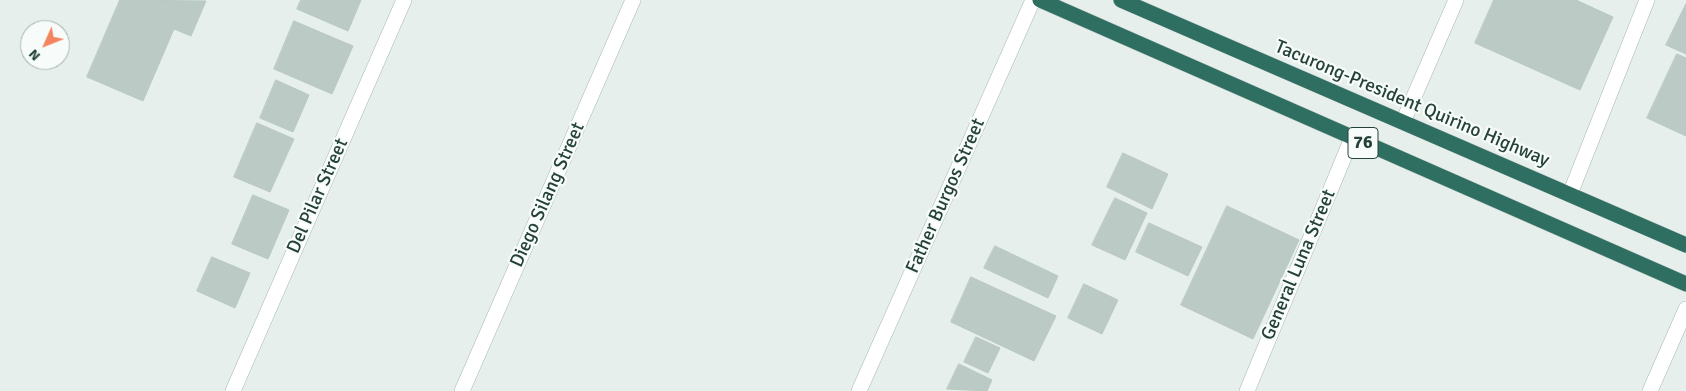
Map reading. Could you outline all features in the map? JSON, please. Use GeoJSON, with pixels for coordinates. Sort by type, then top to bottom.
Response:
{"type":"FeatureCollection","features":[{"type":"Feature","properties":{"kind":"highway","name":"76"},"geometry":{"type":"LineString","coordinates":[[1040,0],[1686,284]]}},
{"type":"Feature","properties":{"kind":"highway","name":"Tacurong-President Quirino Highway"},"geometry":{"type":"LineString","coordinates":[[1122,0],[1686,245]]}},
{"type":"Feature","properties":{"kind":"street","name":"Del Pilar Street"},"geometry":{"type":"LineString","coordinates":[[235,390],[404,0]]}},
{"type":"Feature","properties":{"kind":"street","name":"Diego Silang Street"},"geometry":{"type":"LineString","coordinates":[[462,391],[633,0]]}},
{"type":"Feature","properties":{"kind":"street","name":"Father Burgos Street"},"geometry":{"type":"LineString","coordinates":[[858,391],[1033,0]]}},
{"type":"Feature","properties":{"kind":"street"},"geometry":{"type":"LineString","coordinates":[[1403,122],[1456,0]]}},
{"type":"Feature","properties":{"kind":"street"},"geometry":{"type":"LineString","coordinates":[[1570,194],[1647,0]]}},
{"type":"Feature","properties":{"kind":"street","name":"General Luna Street"},"geometry":{"type":"LineString","coordinates":[[1247,391],[1352,138]]}},
{"type":"Feature","properties":{"kind":"street"},"geometry":{"type":"LineString","coordinates":[[1650,391],[1686,309]]}},
{"type":"Feature","properties":{"kind":"building"},"geometry":{"type":"Polygon","coordinates":[[[120,0],[206,1],[191,36],[174,29],[143,101],[87,77],[120,0]]]}},
{"type":"Feature","properties":{"kind":"building"},"geometry":{"type":"Polygon","coordinates":[[[301,0],[361,0],[348,31],[297,9],[301,0]]]}},
{"type":"Feature","properties":{"kind":"building"},"geometry":{"type":"Polygon","coordinates":[[[1494,0],[1576,0],[1613,17],[1580,90],[1475,43],[1494,0]]]}},
{"type":"Feature","properties":{"kind":"building"},"geometry":{"type":"Polygon","coordinates":[[[1686,4],[1686,54],[1666,45],[1686,4]]]}},
{"type":"Feature","properties":{"kind":"building"},"geometry":{"type":"Polygon","coordinates":[[[294,21],[353,46],[332,94],[274,69],[294,21]]]}},
{"type":"Feature","properties":{"kind":"building"},"geometry":{"type":"Polygon","coordinates":[[[1677,54],[1686,58],[1686,136],[1647,118],[1677,54]]]}},
{"type":"Feature","properties":{"kind":"building"},"geometry":{"type":"Polygon","coordinates":[[[276,80],[309,95],[293,132],[260,118],[276,80]]]}},
{"type":"Feature","properties":{"kind":"building"},"geometry":{"type":"Polygon","coordinates":[[[257,123],[294,139],[270,192],[234,177],[257,123]]]}},
{"type":"Feature","properties":{"kind":"building"},"geometry":{"type":"Polygon","coordinates":[[[1123,153],[1168,174],[1152,209],[1107,187],[1123,153]]]}},
{"type":"Feature","properties":{"kind":"building"},"geometry":{"type":"Polygon","coordinates":[[[253,195],[289,210],[268,259],[232,244],[253,195]]]}},
{"type":"Feature","properties":{"kind":"building"},"geometry":{"type":"Polygon","coordinates":[[[1115,198],[1147,213],[1125,260],[1092,245],[1115,198]]]}},
{"type":"Feature","properties":{"kind":"building"},"geometry":{"type":"Polygon","coordinates":[[[1227,206],[1299,240],[1253,339],[1181,305],[1227,206]]]}},
{"type":"Feature","properties":{"kind":"building"},"geometry":{"type":"Polygon","coordinates":[[[1149,223],[1202,247],[1188,276],[1136,252],[1149,223]]]}},
{"type":"Feature","properties":{"kind":"building"},"geometry":{"type":"Polygon","coordinates":[[[995,246],[1058,276],[1048,298],[984,268],[995,246]]]}},
{"type":"Feature","properties":{"kind":"building"},"geometry":{"type":"Polygon","coordinates":[[[212,257],[250,273],[235,308],[197,291],[212,257]]]}},
{"type":"Feature","properties":{"kind":"building"},"geometry":{"type":"Polygon","coordinates":[[[971,277],[1056,316],[1034,361],[951,322],[971,277]]]}},
{"type":"Feature","properties":{"kind":"building"},"geometry":{"type":"Polygon","coordinates":[[[1084,284],[1118,300],[1102,334],[1068,318],[1084,284]]]}},
{"type":"Feature","properties":{"kind":"building"},"geometry":{"type":"Polygon","coordinates":[[[976,337],[1000,348],[988,373],[964,362],[976,337]]]}},
{"type":"Feature","properties":{"kind":"building"},"geometry":{"type":"Polygon","coordinates":[[[959,364],[992,380],[987,391],[947,389],[959,364]]]}}]}
